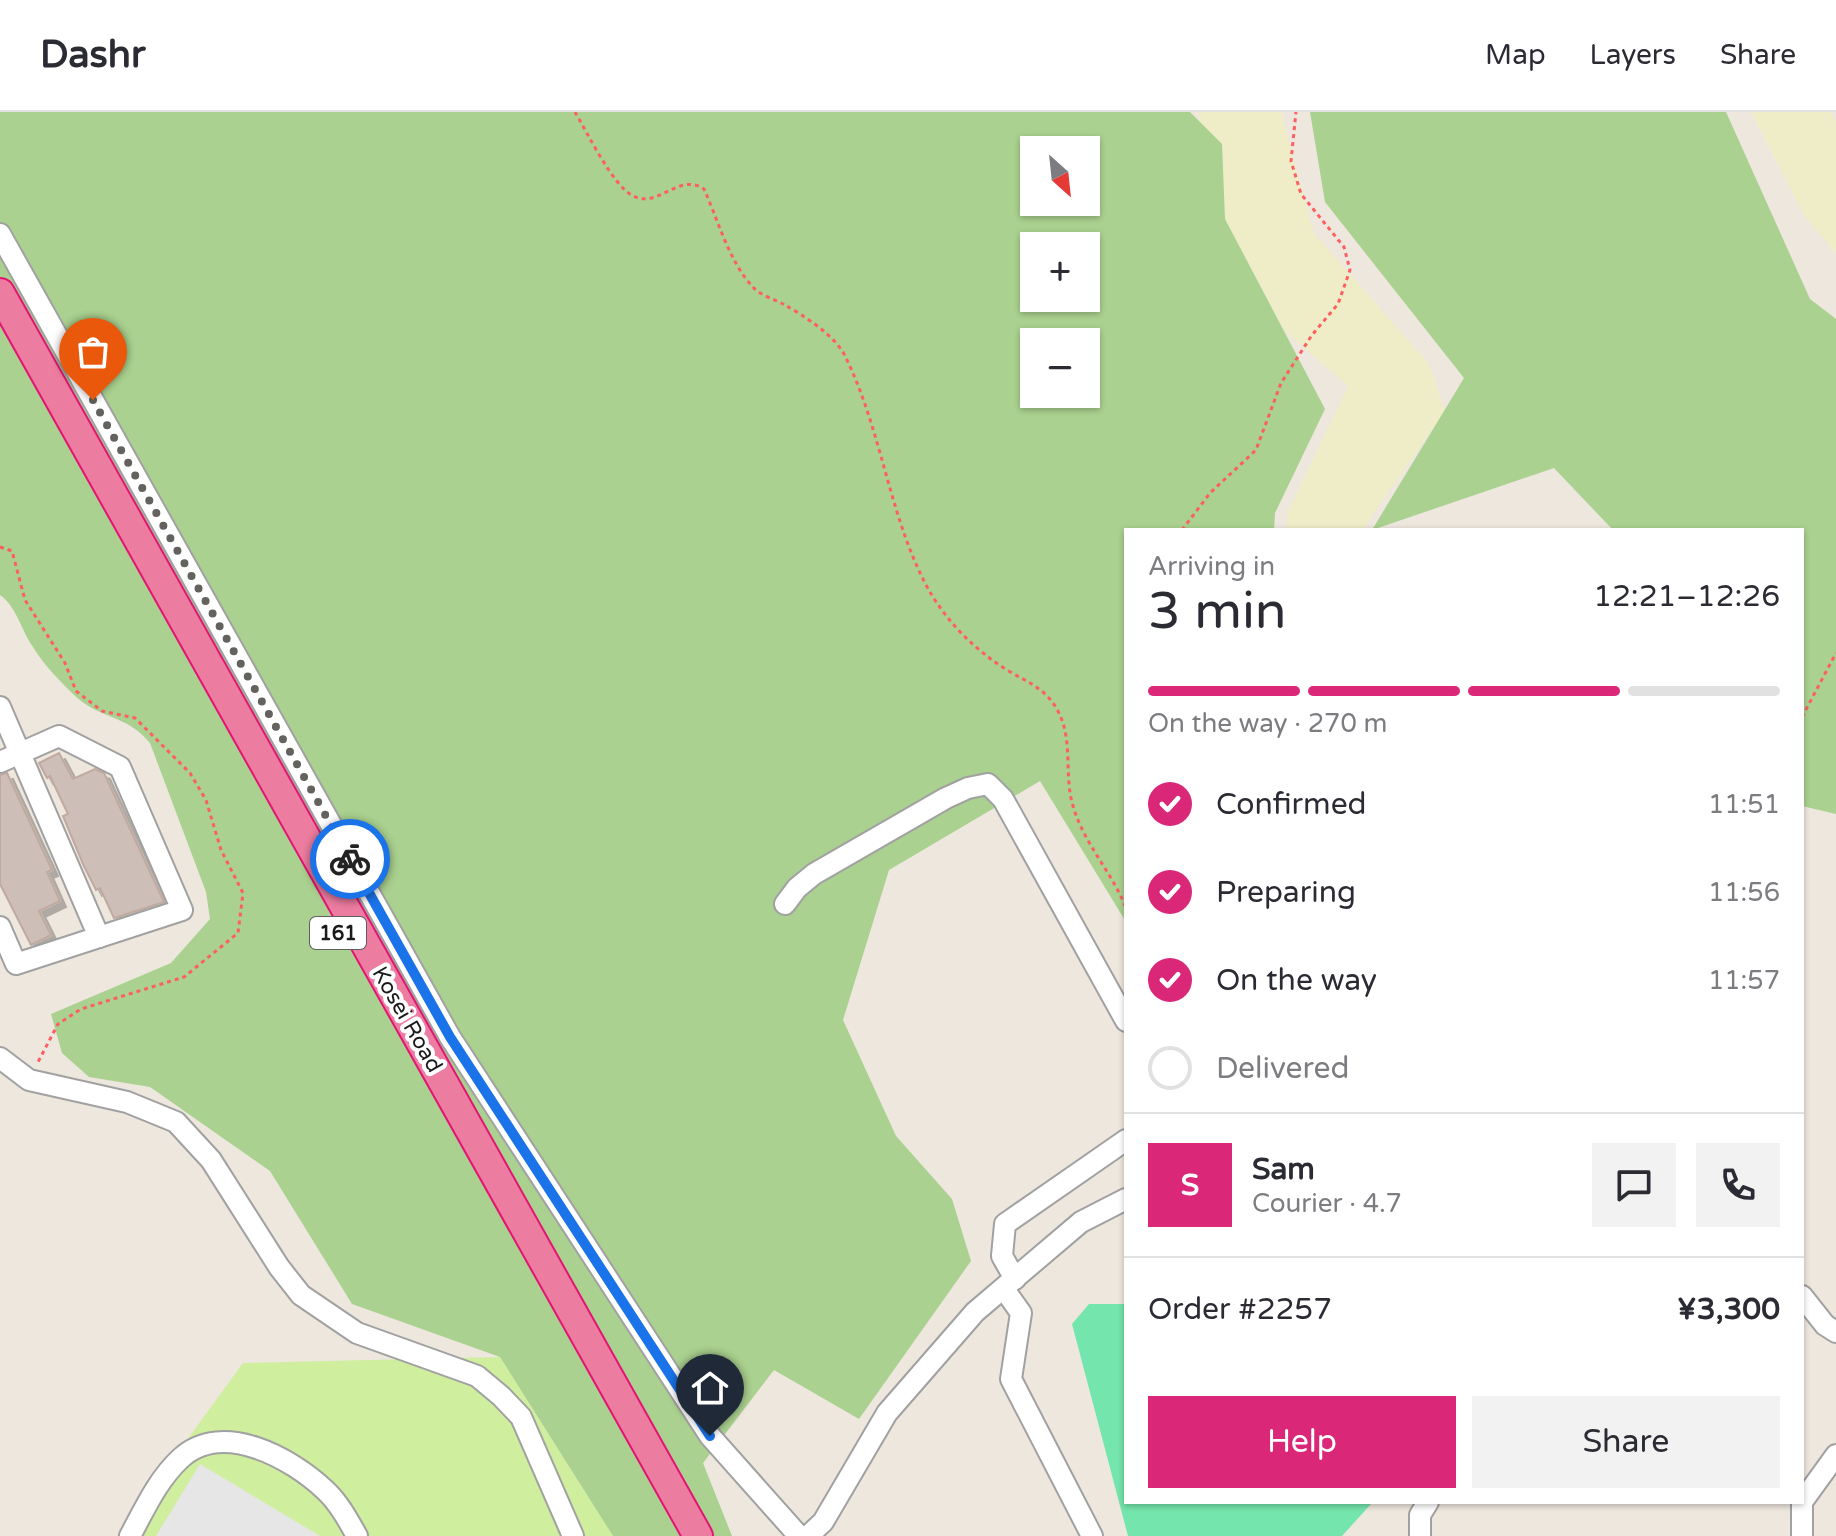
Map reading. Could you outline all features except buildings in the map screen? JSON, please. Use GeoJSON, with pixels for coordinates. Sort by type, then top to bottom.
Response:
{"type":"FeatureCollection","features":[{"type":"Feature","properties":{"kind":"highway","name":"Kosei Road"},"geometry":{"type":"LineString","coordinates":[[0,293],[698,1536]]}},
{"type":"Feature","properties":{"kind":"highway","name":"Kosei Road"},"geometry":{"type":"LineString","coordinates":[[0,329],[677,1536]]}},
{"type":"Feature","properties":{"kind":"street"},"geometry":{"type":"LineString","coordinates":[[0,234],[450,1037],[710,1436],[799,1536]]}},
{"type":"Feature","properties":{"kind":"street"},"geometry":{"type":"LineString","coordinates":[[0,707],[99,937]]}},
{"type":"Feature","properties":{"kind":"street"},"geometry":{"type":"LineString","coordinates":[[0,762],[59,736],[120,767],[182,910],[16,964],[0,927]]}},
{"type":"Feature","properties":{"kind":"street"},"geometry":{"type":"LineString","coordinates":[[785,904],[797,888],[814,874],[946,798],[968,788],[988,784],[1003,799],[1124,1017]]}},
{"type":"Feature","properties":{"kind":"street"},"geometry":{"type":"LineString","coordinates":[[0,1058],[29,1080],[127,1102],[176,1122],[211,1160],[279,1267],[301,1295],[357,1333],[477,1376],[501,1396],[528,1431],[573,1536]]}},
{"type":"Feature","properties":{"kind":"street"},"geometry":{"type":"LineString","coordinates":[[1092,1536],[1011,1379],[1021,1313],[1002,1256],[1005,1224],[1124,1141]]}},
{"type":"Feature","properties":{"kind":"street"},"geometry":{"type":"LineString","coordinates":[[808,1536],[823,1522],[887,1413],[975,1312],[1081,1222],[1124,1200]]}},
{"type":"Feature","properties":{"kind":"street"},"geometry":{"type":"LineString","coordinates":[[1804,1299],[1825,1325],[1836,1332]]}},
{"type":"Feature","properties":{"kind":"street"},"geometry":{"type":"LineString","coordinates":[[130,1536],[150,1499],[183,1456],[208,1444],[227,1442],[259,1448],[293,1466],[326,1490],[357,1536]]}},
{"type":"Feature","properties":{"kind":"street"},"geometry":{"type":"LineString","coordinates":[[1804,1499],[1836,1455]]}},
{"type":"Feature","properties":{"kind":"street"},"geometry":{"type":"LineString","coordinates":[[1420,1536],[1420,1515],[1427,1504]]}},
{"type":"Feature","properties":{"kind":"street"},"geometry":{"type":"LineString","coordinates":[[1802,1504],[1802,1536]]}},
{"type":"Feature","properties":{"kind":"path"},"geometry":{"type":"LineString","coordinates":[[575,112],[616,179],[632,196],[652,199],[682,184],[695,183],[704,189],[741,270],[754,289],[810,322],[843,351],[872,428],[902,531],[925,583],[948,620],[969,641],[1006,669],[1041,688],[1056,706],[1067,735],[1072,804],[1087,840],[1117,885],[1124,903]]}},
{"type":"Feature","properties":{"kind":"path"},"geometry":{"type":"LineString","coordinates":[[1184,528],[1210,493],[1256,450],[1281,383],[1312,335],[1338,304],[1350,270],[1344,247],[1301,194],[1291,161],[1296,112]]}},
{"type":"Feature","properties":{"kind":"path"},"geometry":{"type":"LineString","coordinates":[[1804,713],[1836,653]]}},
{"type":"Feature","properties":{"kind":"shaded area"},"geometry":{"type":"Polygon","coordinates":[[[1198,112],[1281,112],[1313,232],[1429,364],[1445,411],[1363,528],[1286,528],[1288,512],[1348,386],[1284,330],[1225,219],[1198,112]]]}},
{"type":"Feature","properties":{"kind":"shaded area"},"geometry":{"type":"Polygon","coordinates":[[[1751,112],[1831,112],[1836,122],[1836,254],[1804,215],[1751,112]]]}},
{"type":"Feature","properties":{"kind":"shaded area"},"geometry":{"type":"Polygon","coordinates":[[[200,1464],[320,1536],[156,1536],[200,1464]]]}},
{"type":"Feature","properties":{"kind":"green space"},"geometry":{"type":"Polygon","coordinates":[[[0,112],[1190,112],[1222,144],[1225,219],[1325,409],[1275,513],[1274,528],[1124,528],[1124,919],[1040,781],[889,870],[843,1020],[896,1136],[952,1199],[971,1261],[859,1419],[774,1370],[703,1463],[732,1536],[613,1536],[500,1357],[352,1304],[270,1171],[150,1087],[89,1077],[62,1053],[51,1014],[171,963],[210,919],[206,892],[150,743],[131,726],[92,708],[73,694],[42,660],[11,606],[0,595],[0,112]]]}},
{"type":"Feature","properties":{"kind":"green space"},"geometry":{"type":"Polygon","coordinates":[[[1310,112],[1726,112],[1810,299],[1836,319],[1836,814],[1804,806],[1804,528],[1611,528],[1554,468],[1373,528],[1464,378],[1325,202],[1310,112]]]}},
{"type":"Feature","properties":{"kind":"green space"},"geometry":{"type":"Polygon","coordinates":[[[1089,1304],[1124,1304],[1124,1504],[1371,1504],[1342,1536],[1128,1536],[1072,1324],[1089,1304]]]}},
{"type":"Feature","properties":{"kind":"green space"},"geometry":{"type":"Polygon","coordinates":[[[500,1357],[613,1536],[117,1536],[243,1363],[500,1357]]]}},
{"type":"Feature","properties":{"kind":"way so far"},"geometry":{"type":"LineString","coordinates":[[93,400],[350,859]]}},
{"type":"Feature","properties":{"kind":"route"},"geometry":{"type":"LineString","coordinates":[[350,859],[450,1037],[710,1436]]}}]}
